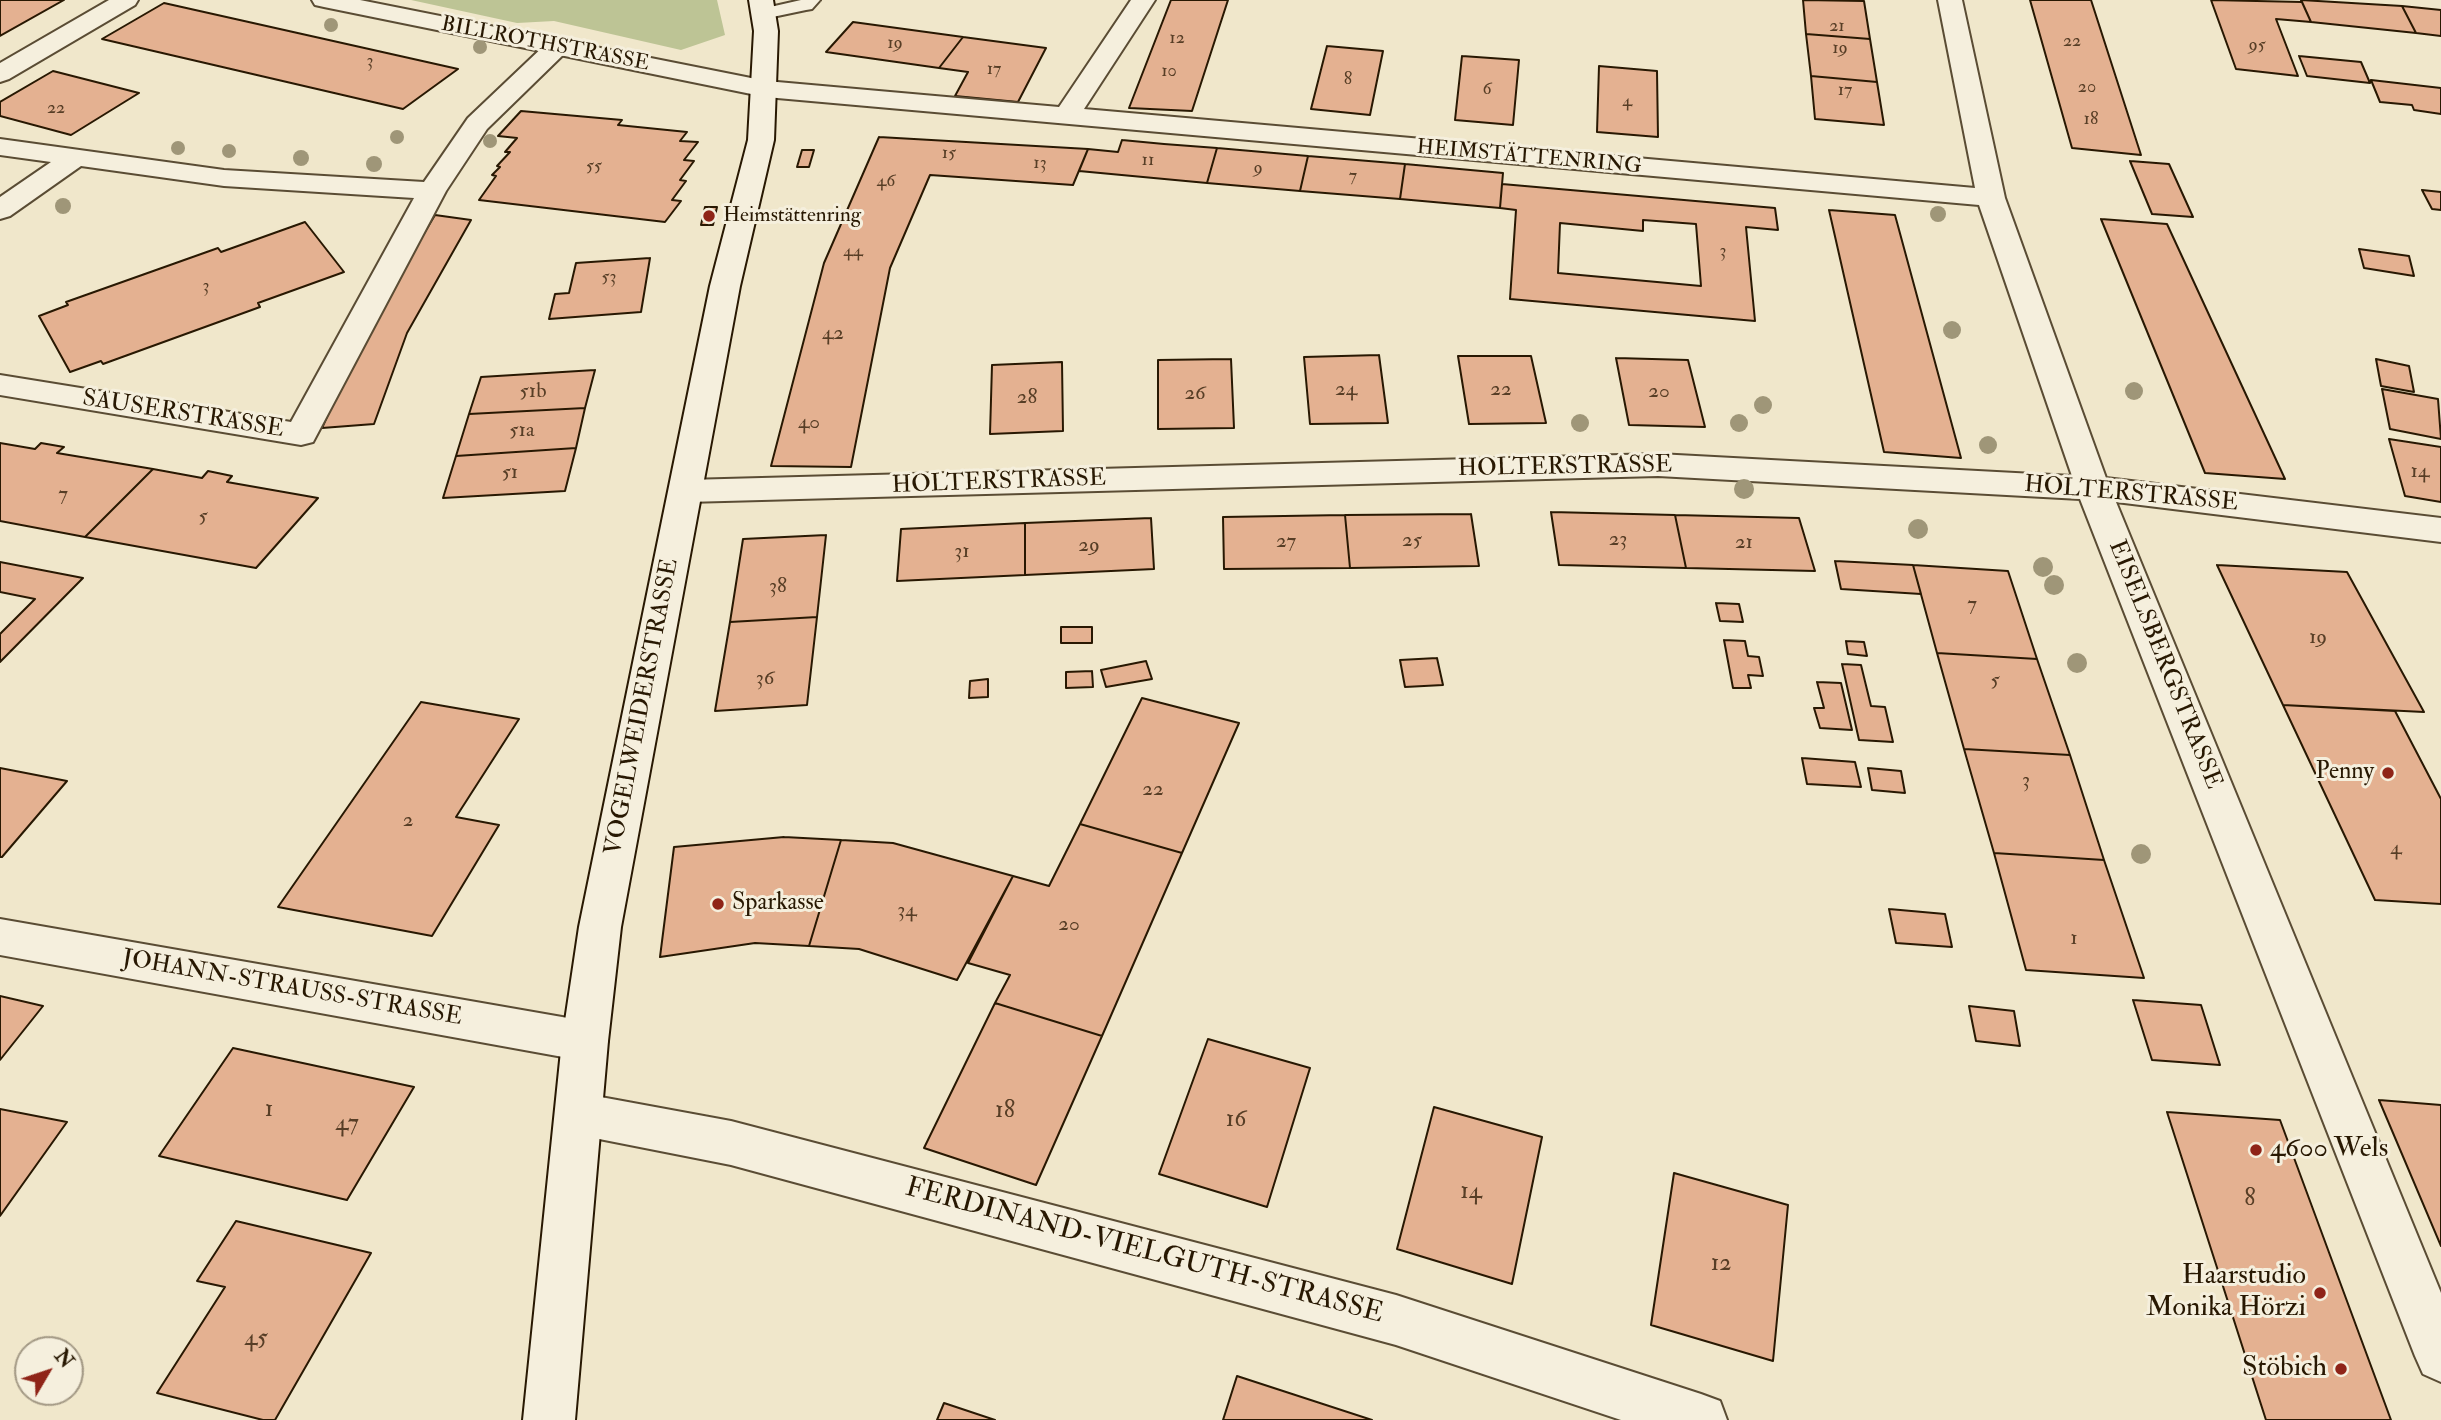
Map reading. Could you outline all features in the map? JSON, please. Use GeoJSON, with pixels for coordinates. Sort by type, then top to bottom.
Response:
{"type":"FeatureCollection","features":[{"type":"Feature","properties":{"kind":"street"},"geometry":{"type":"LineString","coordinates":[[0,74],[126,0]]}},
{"type":"Feature","properties":{"kind":"street","name":"BILLROTHSTRASSE"},"geometry":{"type":"LineString","coordinates":[[324,0],[765,89]]}},
{"type":"Feature","properties":{"kind":"street"},"geometry":{"type":"LineString","coordinates":[[1066,117],[1143,0]]}},
{"type":"Feature","properties":{"kind":"street","name":"EISELSBERGSTRASSE"},"geometry":{"type":"LineString","coordinates":[[1950,0],[1992,198],[2093,488],[2360,1160],[2441,1356]]}},
{"type":"Feature","properties":{"kind":"street","name":"VOGELWEIDERSTRASSE"},"geometry":{"type":"LineString","coordinates":[[549,1420],[585,1041],[620,820],[687,491],[725,286],[761,140],[765,89],[762,7]]}},
{"type":"Feature","properties":{"kind":"street","name":"SAUSERSTRASSE"},"geometry":{"type":"LineString","coordinates":[[0,385],[300,434],[432,191],[477,124],[556,48]]}},
{"type":"Feature","properties":{"kind":"street","name":"HEIMSTÄTTENRING"},"geometry":{"type":"LineString","coordinates":[[765,89],[1992,198]]}},
{"type":"Feature","properties":{"kind":"street"},"geometry":{"type":"LineString","coordinates":[[0,148],[225,178],[432,191]]}},
{"type":"Feature","properties":{"kind":"street"},"geometry":{"type":"LineString","coordinates":[[0,210],[75,158]]}},
{"type":"Feature","properties":{"kind":"street","name":"HOLTERSTRASSE"},"geometry":{"type":"LineString","coordinates":[[687,491],[1658,465],[2093,488],[2441,530]]}},
{"type":"Feature","properties":{"kind":"street","name":"JOHANN-STRAUSS-STRASSE"},"geometry":{"type":"LineString","coordinates":[[0,937],[585,1041]]}},
{"type":"Feature","properties":{"kind":"street","name":"FERDINAND-VIELGUTH-STRASSE"},"geometry":{"type":"LineString","coordinates":[[579,1114],[731,1143],[1396,1320],[1701,1420]]}},
{"type":"Feature","properties":{"kind":"lane"},"geometry":{"type":"LineString","coordinates":[[762,7],[806,5],[811,0]]}},
{"type":"Feature","properties":{"kind":"green space"},"geometry":{"type":"Polygon","coordinates":[[[411,0],[717,0],[725,35],[681,50],[554,21],[517,23],[411,0]]]}},
{"type":"Feature","properties":{"kind":"building"},"geometry":{"type":"Polygon","coordinates":[[[0,0],[64,0],[0,36],[0,0]]]}},
{"type":"Feature","properties":{"kind":"building"},"geometry":{"type":"Polygon","coordinates":[[[1171,0],[1228,0],[1192,111],[1129,108],[1171,0]]]}},
{"type":"Feature","properties":{"kind":"building"},"geometry":{"type":"Polygon","coordinates":[[[1803,0],[1864,1],[1870,39],[1806,34],[1803,0]]]}},
{"type":"Feature","properties":{"kind":"building"},"geometry":{"type":"Polygon","coordinates":[[[2030,0],[2091,0],[2141,155],[2072,148],[2030,0]]]}},
{"type":"Feature","properties":{"kind":"building"},"geometry":{"type":"Polygon","coordinates":[[[2211,0],[2302,2],[2311,22],[2276,19],[2298,76],[2236,69],[2211,0]]]}},
{"type":"Feature","properties":{"kind":"building"},"geometry":{"type":"Polygon","coordinates":[[[2301,0],[2402,6],[2416,33],[2311,22],[2301,0]]]}},
{"type":"Feature","properties":{"kind":"building"},"geometry":{"type":"Polygon","coordinates":[[[164,3],[458,69],[403,109],[102,39],[164,3]]]}},
{"type":"Feature","properties":{"kind":"building"},"geometry":{"type":"Polygon","coordinates":[[[2402,6],[2441,10],[2441,36],[2416,33],[2402,6]]]}},
{"type":"Feature","properties":{"kind":"building"},"geometry":{"type":"Polygon","coordinates":[[[853,22],[963,37],[939,68],[826,52],[853,22]]]}},
{"type":"Feature","properties":{"kind":"building"},"geometry":{"type":"Polygon","coordinates":[[[1806,34],[1870,39],[1877,82],[1811,76],[1806,34]]]}},
{"type":"Feature","properties":{"kind":"building"},"geometry":{"type":"Polygon","coordinates":[[[963,37],[1046,48],[1018,102],[955,96],[968,72],[939,68],[963,37]]]}},
{"type":"Feature","properties":{"kind":"building"},"geometry":{"type":"Polygon","coordinates":[[[1327,46],[1383,51],[1370,115],[1311,109],[1327,46]]]}},
{"type":"Feature","properties":{"kind":"building"},"geometry":{"type":"Polygon","coordinates":[[[1462,56],[1519,60],[1513,125],[1455,120],[1462,56]]]}},
{"type":"Feature","properties":{"kind":"building"},"geometry":{"type":"Polygon","coordinates":[[[2299,56],[2361,62],[2370,83],[2307,76],[2299,56]]]}},
{"type":"Feature","properties":{"kind":"building"},"geometry":{"type":"Polygon","coordinates":[[[1599,66],[1657,71],[1658,137],[1597,132],[1599,66]]]}},
{"type":"Feature","properties":{"kind":"building"},"geometry":{"type":"Polygon","coordinates":[[[53,71],[139,93],[71,135],[0,116],[0,102],[53,71]]]}},
{"type":"Feature","properties":{"kind":"building"},"geometry":{"type":"Polygon","coordinates":[[[1811,76],[1877,82],[1884,125],[1815,119],[1811,76]]]}},
{"type":"Feature","properties":{"kind":"building"},"geometry":{"type":"Polygon","coordinates":[[[2371,80],[2441,88],[2441,114],[2414,110],[2412,105],[2380,102],[2371,80]]]}},
{"type":"Feature","properties":{"kind":"building"},"geometry":{"type":"Polygon","coordinates":[[[521,111],[622,120],[618,125],[687,132],[680,141],[698,142],[684,160],[694,161],[680,180],[686,181],[672,200],[681,201],[665,222],[479,200],[496,176],[492,175],[500,167],[497,166],[510,152],[505,152],[517,138],[498,136],[521,111]]]}},
{"type":"Feature","properties":{"kind":"building"},"geometry":{"type":"Polygon","coordinates":[[[879,137],[1088,149],[1073,185],[930,175],[890,268],[851,467],[771,466],[824,263],[879,137]]]}},
{"type":"Feature","properties":{"kind":"building"},"geometry":{"type":"Polygon","coordinates":[[[1122,140],[1217,148],[1207,183],[1079,171],[1088,149],[1118,152],[1122,140]]]}},
{"type":"Feature","properties":{"kind":"building"},"geometry":{"type":"Polygon","coordinates":[[[1217,148],[1308,156],[1300,191],[1207,183],[1217,148]]]}},
{"type":"Feature","properties":{"kind":"building","name":"Heimstättenring"},"geometry":{"type":"Polygon","coordinates":[[[802,150],[814,150],[809,167],[797,167],[802,150]]]}},
{"type":"Feature","properties":{"kind":"building"},"geometry":{"type":"Polygon","coordinates":[[[1308,156],[1405,164],[1400,199],[1300,191],[1308,156]]]}},
{"type":"Feature","properties":{"kind":"building"},"geometry":{"type":"Polygon","coordinates":[[[2130,161],[2169,164],[2193,217],[2152,214],[2130,161]]]}},
{"type":"Feature","properties":{"kind":"building"},"geometry":{"type":"Polygon","coordinates":[[[1405,164],[1503,173],[1500,208],[1400,199],[1405,164]]]}},
{"type":"Feature","properties":{"kind":"building"},"geometry":{"type":"Polygon","coordinates":[[[1502,184],[1775,208],[1778,230],[1746,227],[1755,321],[1510,299],[1516,210],[1500,208],[1502,184]],[[1643,220],[1643,231],[1560,223],[1558,273],[1701,286],[1696,224],[1643,220]]]}},
{"type":"Feature","properties":{"kind":"building"},"geometry":{"type":"Polygon","coordinates":[[[2422,190],[2441,192],[2441,210],[2432,209],[2422,190]]]}},
{"type":"Feature","properties":{"kind":"building","name":"Heimstättenring"},"geometry":{"type":"Polygon","coordinates":[[[705,207],[717,207],[713,225],[701,225],[705,207]]]}},
{"type":"Feature","properties":{"kind":"building"},"geometry":{"type":"Polygon","coordinates":[[[1829,210],[1895,215],[1961,458],[1884,452],[1829,210]]]}},
{"type":"Feature","properties":{"kind":"building"},"geometry":{"type":"Polygon","coordinates":[[[435,215],[471,220],[407,333],[374,424],[322,428],[362,337],[435,215]]]}},
{"type":"Feature","properties":{"kind":"building"},"geometry":{"type":"Polygon","coordinates":[[[2101,219],[2167,224],[2285,479],[2205,473],[2101,219]]]}},
{"type":"Feature","properties":{"kind":"building"},"geometry":{"type":"Polygon","coordinates":[[[305,222],[344,272],[258,303],[260,307],[103,364],[101,361],[70,372],[39,316],[68,305],[66,302],[218,248],[221,252],[305,222]]]}},
{"type":"Feature","properties":{"kind":"building"},"geometry":{"type":"Polygon","coordinates":[[[2359,249],[2409,256],[2414,276],[2364,268],[2359,249]]]}},
{"type":"Feature","properties":{"kind":"building"},"geometry":{"type":"Polygon","coordinates":[[[650,258],[641,312],[549,319],[555,294],[569,293],[576,263],[650,258]]]}},
{"type":"Feature","properties":{"kind":"building"},"geometry":{"type":"Polygon","coordinates":[[[1379,355],[1388,423],[1310,424],[1304,357],[1379,355]]]}},
{"type":"Feature","properties":{"kind":"building"},"geometry":{"type":"Polygon","coordinates":[[[1458,356],[1531,356],[1546,423],[1469,424],[1458,356]]]}},
{"type":"Feature","properties":{"kind":"building"},"geometry":{"type":"Polygon","coordinates":[[[1616,358],[1688,360],[1705,427],[1629,425],[1616,358]]]}},
{"type":"Feature","properties":{"kind":"building"},"geometry":{"type":"Polygon","coordinates":[[[1231,359],[1234,428],[1158,429],[1158,360],[1231,359]]]}},
{"type":"Feature","properties":{"kind":"building"},"geometry":{"type":"Polygon","coordinates":[[[2376,359],[2409,366],[2414,392],[2381,386],[2376,359]]]}},
{"type":"Feature","properties":{"kind":"building"},"geometry":{"type":"Polygon","coordinates":[[[1062,362],[1063,431],[990,434],[992,365],[1062,362]]]}},
{"type":"Feature","properties":{"kind":"building"},"geometry":{"type":"Polygon","coordinates":[[[595,370],[585,408],[469,414],[481,377],[595,370]]]}},
{"type":"Feature","properties":{"kind":"building"},"geometry":{"type":"Polygon","coordinates":[[[2382,389],[2438,399],[2441,439],[2390,429],[2382,389]]]}},
{"type":"Feature","properties":{"kind":"building"},"geometry":{"type":"Polygon","coordinates":[[[585,408],[576,448],[456,456],[469,414],[585,408]]]}},
{"type":"Feature","properties":{"kind":"building"},"geometry":{"type":"Polygon","coordinates":[[[2389,439],[2441,447],[2441,502],[2405,496],[2389,439]]]}},
{"type":"Feature","properties":{"kind":"building"},"geometry":{"type":"Polygon","coordinates":[[[0,443],[35,449],[41,443],[64,447],[57,453],[153,469],[85,537],[0,521],[0,443]]]}},
{"type":"Feature","properties":{"kind":"building"},"geometry":{"type":"Polygon","coordinates":[[[576,448],[565,491],[443,498],[456,456],[576,448]]]}},
{"type":"Feature","properties":{"kind":"building"},"geometry":{"type":"Polygon","coordinates":[[[153,469],[202,478],[208,471],[232,476],[227,482],[318,498],[256,568],[85,537],[153,469]]]}},
{"type":"Feature","properties":{"kind":"building"},"geometry":{"type":"Polygon","coordinates":[[[1551,512],[1675,515],[1686,568],[1559,565],[1551,512]]]}},
{"type":"Feature","properties":{"kind":"building"},"geometry":{"type":"Polygon","coordinates":[[[1471,514],[1479,566],[1350,568],[1345,515],[1471,514]]]}},
{"type":"Feature","properties":{"kind":"building"},"geometry":{"type":"Polygon","coordinates":[[[1345,515],[1350,568],[1224,569],[1223,517],[1345,515]]]}},
{"type":"Feature","properties":{"kind":"building"},"geometry":{"type":"Polygon","coordinates":[[[1675,515],[1799,518],[1815,571],[1686,568],[1675,515]]]}},
{"type":"Feature","properties":{"kind":"building"},"geometry":{"type":"Polygon","coordinates":[[[1151,518],[1154,569],[1025,575],[1025,523],[1151,518]]]}},
{"type":"Feature","properties":{"kind":"building"},"geometry":{"type":"Polygon","coordinates":[[[1025,523],[1025,575],[897,581],[901,529],[1025,523]]]}},
{"type":"Feature","properties":{"kind":"building"},"geometry":{"type":"Polygon","coordinates":[[[826,535],[817,617],[730,622],[743,539],[826,535]]]}},
{"type":"Feature","properties":{"kind":"building"},"geometry":{"type":"Polygon","coordinates":[[[1835,561],[1913,565],[1921,594],[1841,589],[1835,561]]]}},
{"type":"Feature","properties":{"kind":"building"},"geometry":{"type":"Polygon","coordinates":[[[0,562],[83,578],[0,662],[0,634],[35,599],[0,592],[0,562]]]}},
{"type":"Feature","properties":{"kind":"building"},"geometry":{"type":"Polygon","coordinates":[[[1913,565],[2008,571],[2037,659],[1937,653],[1913,565]]]}},
{"type":"Feature","properties":{"kind":"building"},"geometry":{"type":"Polygon","coordinates":[[[2217,565],[2347,572],[2424,712],[2283,705],[2217,565]]]}},
{"type":"Feature","properties":{"kind":"building"},"geometry":{"type":"Polygon","coordinates":[[[1716,603],[1739,604],[1743,622],[1720,621],[1716,603]]]}},
{"type":"Feature","properties":{"kind":"building"},"geometry":{"type":"Polygon","coordinates":[[[817,617],[807,705],[715,711],[730,622],[817,617]]]}},
{"type":"Feature","properties":{"kind":"building"},"geometry":{"type":"Polygon","coordinates":[[[1061,627],[1092,627],[1092,643],[1061,643],[1061,627]]]}},
{"type":"Feature","properties":{"kind":"building"},"geometry":{"type":"Polygon","coordinates":[[[1724,640],[1745,641],[1748,656],[1759,657],[1763,676],[1748,675],[1751,688],[1733,688],[1724,640]]]}},
{"type":"Feature","properties":{"kind":"building"},"geometry":{"type":"Polygon","coordinates":[[[1846,641],[1864,642],[1867,656],[1848,654],[1846,641]]]}},
{"type":"Feature","properties":{"kind":"building"},"geometry":{"type":"Polygon","coordinates":[[[1937,653],[2037,659],[2070,755],[1964,749],[1937,653]]]}},
{"type":"Feature","properties":{"kind":"building"},"geometry":{"type":"Polygon","coordinates":[[[1437,658],[1443,685],[1405,687],[1400,660],[1437,658]]]}},
{"type":"Feature","properties":{"kind":"building"},"geometry":{"type":"Polygon","coordinates":[[[1146,661],[1152,679],[1106,687],[1101,670],[1146,661]]]}},
{"type":"Feature","properties":{"kind":"building"},"geometry":{"type":"Polygon","coordinates":[[[1842,664],[1861,665],[1871,706],[1885,707],[1893,742],[1859,740],[1842,664]]]}},
{"type":"Feature","properties":{"kind":"building"},"geometry":{"type":"Polygon","coordinates":[[[1092,671],[1093,687],[1066,688],[1066,672],[1092,671]]]}},
{"type":"Feature","properties":{"kind":"building"},"geometry":{"type":"Polygon","coordinates":[[[988,679],[988,697],[969,698],[970,681],[988,679]]]}},
{"type":"Feature","properties":{"kind":"building"},"geometry":{"type":"Polygon","coordinates":[[[1817,682],[1841,683],[1852,730],[1820,728],[1814,708],[1824,708],[1817,682]]]}},
{"type":"Feature","properties":{"kind":"building"},"geometry":{"type":"Polygon","coordinates":[[[1142,698],[1239,723],[1182,853],[1080,824],[1142,698]]]}},
{"type":"Feature","properties":{"kind":"building"},"geometry":{"type":"Polygon","coordinates":[[[421,702],[519,719],[456,817],[499,825],[432,936],[278,907],[421,702]]]}},
{"type":"Feature","properties":{"kind":"building"},"geometry":{"type":"Polygon","coordinates":[[[2283,705],[2395,711],[2441,799],[2441,904],[2375,900],[2283,705]]]}},
{"type":"Feature","properties":{"kind":"building"},"geometry":{"type":"Polygon","coordinates":[[[1964,749],[2070,755],[2104,860],[1994,853],[1964,749]]]}},
{"type":"Feature","properties":{"kind":"building"},"geometry":{"type":"Polygon","coordinates":[[[1802,758],[1855,762],[1861,787],[1807,784],[1802,758]]]}},
{"type":"Feature","properties":{"kind":"building"},"geometry":{"type":"Polygon","coordinates":[[[0,768],[67,781],[2,857],[0,857],[0,768]]]}},
{"type":"Feature","properties":{"kind":"building"},"geometry":{"type":"Polygon","coordinates":[[[1868,768],[1901,771],[1905,793],[1872,790],[1868,768]]]}},
{"type":"Feature","properties":{"kind":"building"},"geometry":{"type":"Polygon","coordinates":[[[1080,824],[1182,853],[1102,1036],[995,1003],[1010,975],[968,963],[1013,876],[1049,886],[1080,824]]]}},
{"type":"Feature","properties":{"kind":"building"},"geometry":{"type":"Polygon","coordinates":[[[784,837],[841,840],[809,946],[755,943],[660,957],[674,847],[784,837]]]}},
{"type":"Feature","properties":{"kind":"building"},"geometry":{"type":"Polygon","coordinates":[[[841,840],[893,843],[1013,876],[957,980],[859,949],[809,946],[841,840]]]}},
{"type":"Feature","properties":{"kind":"building"},"geometry":{"type":"Polygon","coordinates":[[[1994,853],[2104,860],[2144,978],[2026,970],[1994,853]]]}},
{"type":"Feature","properties":{"kind":"building"},"geometry":{"type":"Polygon","coordinates":[[[1889,909],[1945,914],[1952,947],[1896,943],[1889,909]]]}},
{"type":"Feature","properties":{"kind":"building"},"geometry":{"type":"Polygon","coordinates":[[[0,996],[43,1006],[0,1060],[0,996]]]}},
{"type":"Feature","properties":{"kind":"building"},"geometry":{"type":"Polygon","coordinates":[[[2133,1000],[2201,1005],[2220,1065],[2152,1060],[2133,1000]]]}},
{"type":"Feature","properties":{"kind":"building"},"geometry":{"type":"Polygon","coordinates":[[[995,1003],[1102,1036],[1036,1185],[924,1148],[995,1003]]]}},
{"type":"Feature","properties":{"kind":"building"},"geometry":{"type":"Polygon","coordinates":[[[1969,1006],[2014,1011],[2020,1046],[1976,1041],[1969,1006]]]}},
{"type":"Feature","properties":{"kind":"building"},"geometry":{"type":"Polygon","coordinates":[[[1208,1039],[1310,1068],[1267,1207],[1159,1174],[1208,1039]]]}},
{"type":"Feature","properties":{"kind":"building"},"geometry":{"type":"Polygon","coordinates":[[[233,1048],[414,1087],[347,1200],[159,1156],[233,1048]]]}},
{"type":"Feature","properties":{"kind":"building"},"geometry":{"type":"Polygon","coordinates":[[[2379,1100],[2441,1105],[2441,1246],[2379,1100]]]}},
{"type":"Feature","properties":{"kind":"building"},"geometry":{"type":"Polygon","coordinates":[[[1434,1107],[1542,1137],[1512,1284],[1397,1249],[1434,1107]]]}},
{"type":"Feature","properties":{"kind":"building"},"geometry":{"type":"Polygon","coordinates":[[[0,1109],[67,1122],[0,1216],[0,1109]]]}},
{"type":"Feature","properties":{"kind":"building"},"geometry":{"type":"Polygon","coordinates":[[[2167,1112],[2280,1120],[2391,1420],[2266,1420],[2167,1112]]]}},
{"type":"Feature","properties":{"kind":"building"},"geometry":{"type":"Polygon","coordinates":[[[1674,1173],[1788,1205],[1773,1361],[1651,1325],[1674,1173]]]}},
{"type":"Feature","properties":{"kind":"building"},"geometry":{"type":"Polygon","coordinates":[[[236,1221],[371,1253],[275,1420],[263,1420],[157,1393],[225,1287],[197,1281],[236,1221]]]}},
{"type":"Feature","properties":{"kind":"building"},"geometry":{"type":"Polygon","coordinates":[[[1237,1376],[1372,1420],[1223,1420],[1237,1376]]]}},
{"type":"Feature","properties":{"kind":"building"},"geometry":{"type":"Polygon","coordinates":[[[944,1403],[995,1420],[937,1420],[944,1403]]]}},
{"type":"Feature","properties":{"kind":"place","name":"Heimstättenring"},"geometry":{"type":"Point","coordinates":[709,216]}},
{"type":"Feature","properties":{"kind":"place","name":"Penny"},"geometry":{"type":"Point","coordinates":[2388,773]}},
{"type":"Feature","properties":{"kind":"place","name":"Sparkasse"},"geometry":{"type":"Point","coordinates":[718,904]}},
{"type":"Feature","properties":{"kind":"place","name":"4600 Wels"},"geometry":{"type":"Point","coordinates":[2256,1150]}},
{"type":"Feature","properties":{"kind":"place","name":"Haarstudio Monika Hörzi"},"geometry":{"type":"Point","coordinates":[2320,1293]}},
{"type":"Feature","properties":{"kind":"place","name":"Stöbich"},"geometry":{"type":"Point","coordinates":[2341,1369]}}]}
